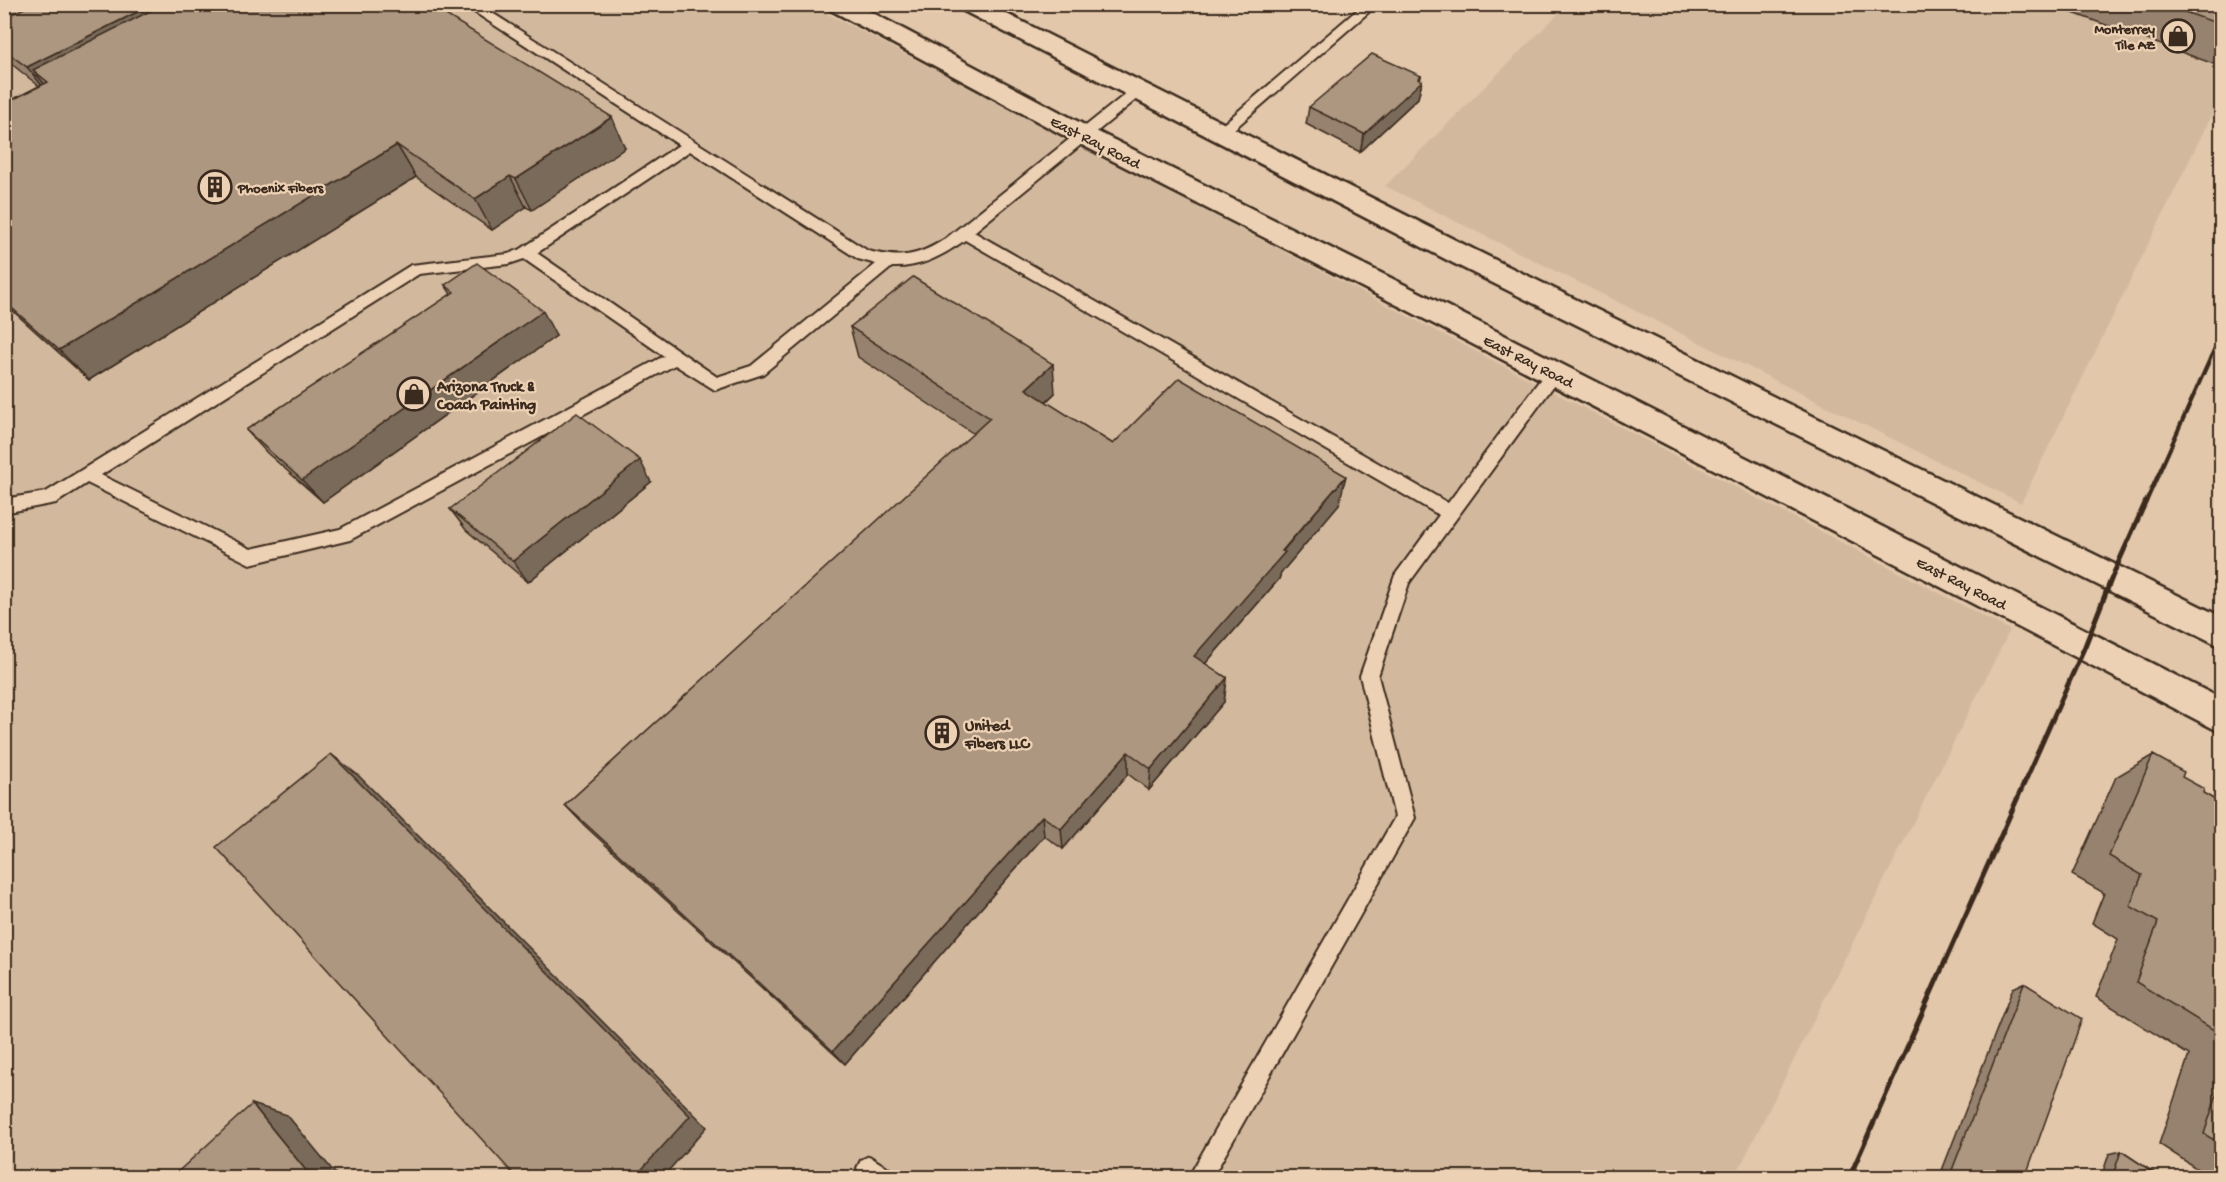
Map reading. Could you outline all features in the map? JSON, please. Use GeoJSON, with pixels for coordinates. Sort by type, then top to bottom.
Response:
{"type":"FeatureCollection","features":[{"type":"Feature","properties":{"kind":"main road","name":"East Ray Road"},"geometry":{"type":"LineString","coordinates":[[837,4],[1083,135],[1554,373],[2222,717]]}},
{"type":"Feature","properties":{"kind":"main road"},"geometry":{"type":"LineString","coordinates":[[968,4],[1220,134],[2222,633]]}},
{"type":"Feature","properties":{"kind":"lane"},"geometry":{"type":"LineString","coordinates":[[468,4],[863,255],[888,262],[912,261],[934,255],[1138,91]]}},
{"type":"Feature","properties":{"kind":"lane"},"geometry":{"type":"LineString","coordinates":[[1220,134],[1372,4]]}},
{"type":"Feature","properties":{"kind":"lane"},"geometry":{"type":"LineString","coordinates":[[4,506],[9,507],[50,498],[416,269],[509,259],[526,253],[689,144]]}},
{"type":"Feature","properties":{"kind":"lane"},"geometry":{"type":"LineString","coordinates":[[964,233],[1451,513]]}},
{"type":"Feature","properties":{"kind":"lane"},"geometry":{"type":"LineString","coordinates":[[526,253],[715,384],[757,370],[888,262]]}},
{"type":"Feature","properties":{"kind":"lane"},"geometry":{"type":"LineString","coordinates":[[86,475],[250,557],[344,535],[676,357]]}},
{"type":"Feature","properties":{"kind":"lane"},"geometry":{"type":"LineString","coordinates":[[1199,1178],[1405,818],[1369,676],[1401,580],[1554,373]]}},
{"type":"Feature","properties":{"kind":"shaded area"},"geometry":{"type":"Polygon","coordinates":[[[17,5],[811,5],[2010,630],[1735,1177],[5,1178],[4,11],[17,5]]]}},
{"type":"Feature","properties":{"kind":"shaded area"},"geometry":{"type":"Polygon","coordinates":[[[1567,5],[2221,5],[2221,96],[2021,503],[1385,186],[1567,5]]]}},
{"type":"Feature","properties":{"kind":"building"},"geometry":{"type":"Polygon","coordinates":[[[32,4],[153,4],[27,67],[4,50],[4,18],[32,4]]]}},
{"type":"Feature","properties":{"kind":"building","name":"Phoenix Fibers"},"geometry":{"type":"Polygon","coordinates":[[[164,4],[187,4],[192,8],[199,4],[428,4],[612,117],[516,179],[510,176],[475,199],[397,145],[59,350],[4,301],[4,104],[48,82],[33,70],[164,4]]]}},
{"type":"Feature","properties":{"kind":"building"},"geometry":{"type":"Polygon","coordinates":[[[2162,4],[2222,4],[2222,25],[2162,4]]]}},
{"type":"Feature","properties":{"kind":"building"},"geometry":{"type":"Polygon","coordinates":[[[1372,54],[1421,76],[1418,79],[1422,81],[1364,134],[1309,107],[1372,54]]]}},
{"type":"Feature","properties":{"kind":"building"},"geometry":{"type":"Polygon","coordinates":[[[477,263],[543,311],[302,480],[246,430],[454,292],[445,285],[477,263]]]}},
{"type":"Feature","properties":{"kind":"building","name":"United Fibers LLC"},"geometry":{"type":"Polygon","coordinates":[[[913,277],[1053,364],[1026,389],[1113,444],[1179,378],[1346,476],[1282,551],[1285,552],[1194,656],[1227,678],[1151,769],[1128,752],[1061,829],[1042,816],[833,1051],[565,805],[990,418],[850,327],[913,277]]]}},
{"type":"Feature","properties":{"kind":"building"},"geometry":{"type":"Polygon","coordinates":[[[577,413],[640,460],[513,561],[450,509],[577,413]]]}},
{"type":"Feature","properties":{"kind":"building"},"geometry":{"type":"Polygon","coordinates":[[[331,754],[690,1116],[634,1178],[517,1178],[216,847],[331,754]]]}},
{"type":"Feature","properties":{"kind":"building"},"geometry":{"type":"Polygon","coordinates":[[[2153,755],[2184,772],[2182,777],[2204,789],[2203,793],[2222,804],[2222,1035],[2136,982],[2158,922],[2130,906],[2142,875],[2109,856],[2153,755]]]}},
{"type":"Feature","properties":{"kind":"building"},"geometry":{"type":"Polygon","coordinates":[[[2024,983],[2082,1019],[2025,1178],[1949,1178],[2024,983]]]}},
{"type":"Feature","properties":{"kind":"building"},"geometry":{"type":"Polygon","coordinates":[[[2222,1079],[2222,1145],[2204,1134],[2222,1079]]]}},
{"type":"Feature","properties":{"kind":"building"},"geometry":{"type":"Polygon","coordinates":[[[252,1104],[312,1178],[171,1178],[252,1104]]]}},
{"type":"Feature","properties":{"kind":"building"},"geometry":{"type":"Polygon","coordinates":[[[2121,1151],[2162,1178],[2112,1178],[2121,1151]]]}},
{"type":"Feature","properties":{"kind":"railway"},"geometry":{"type":"LineString","coordinates":[[2146,502],[2222,332]]}},
{"type":"Feature","properties":{"kind":"railway"},"geometry":{"type":"LineString","coordinates":[[1849,1178],[2085,646],[2112,577],[2146,501]]}},
{"type":"Feature","properties":{"kind":"place","name":"Monterrey Tile AZ"},"geometry":{"type":"Point","coordinates":[2178,36]}},
{"type":"Feature","properties":{"kind":"place","name":"Phoenix Fibers"},"geometry":{"type":"Point","coordinates":[215,187]}},
{"type":"Feature","properties":{"kind":"place","name":"Arizona Truck & Coach Painting"},"geometry":{"type":"Point","coordinates":[414,394]}},
{"type":"Feature","properties":{"kind":"place","name":"United Fibers LLC"},"geometry":{"type":"Point","coordinates":[942,733]}}]}
